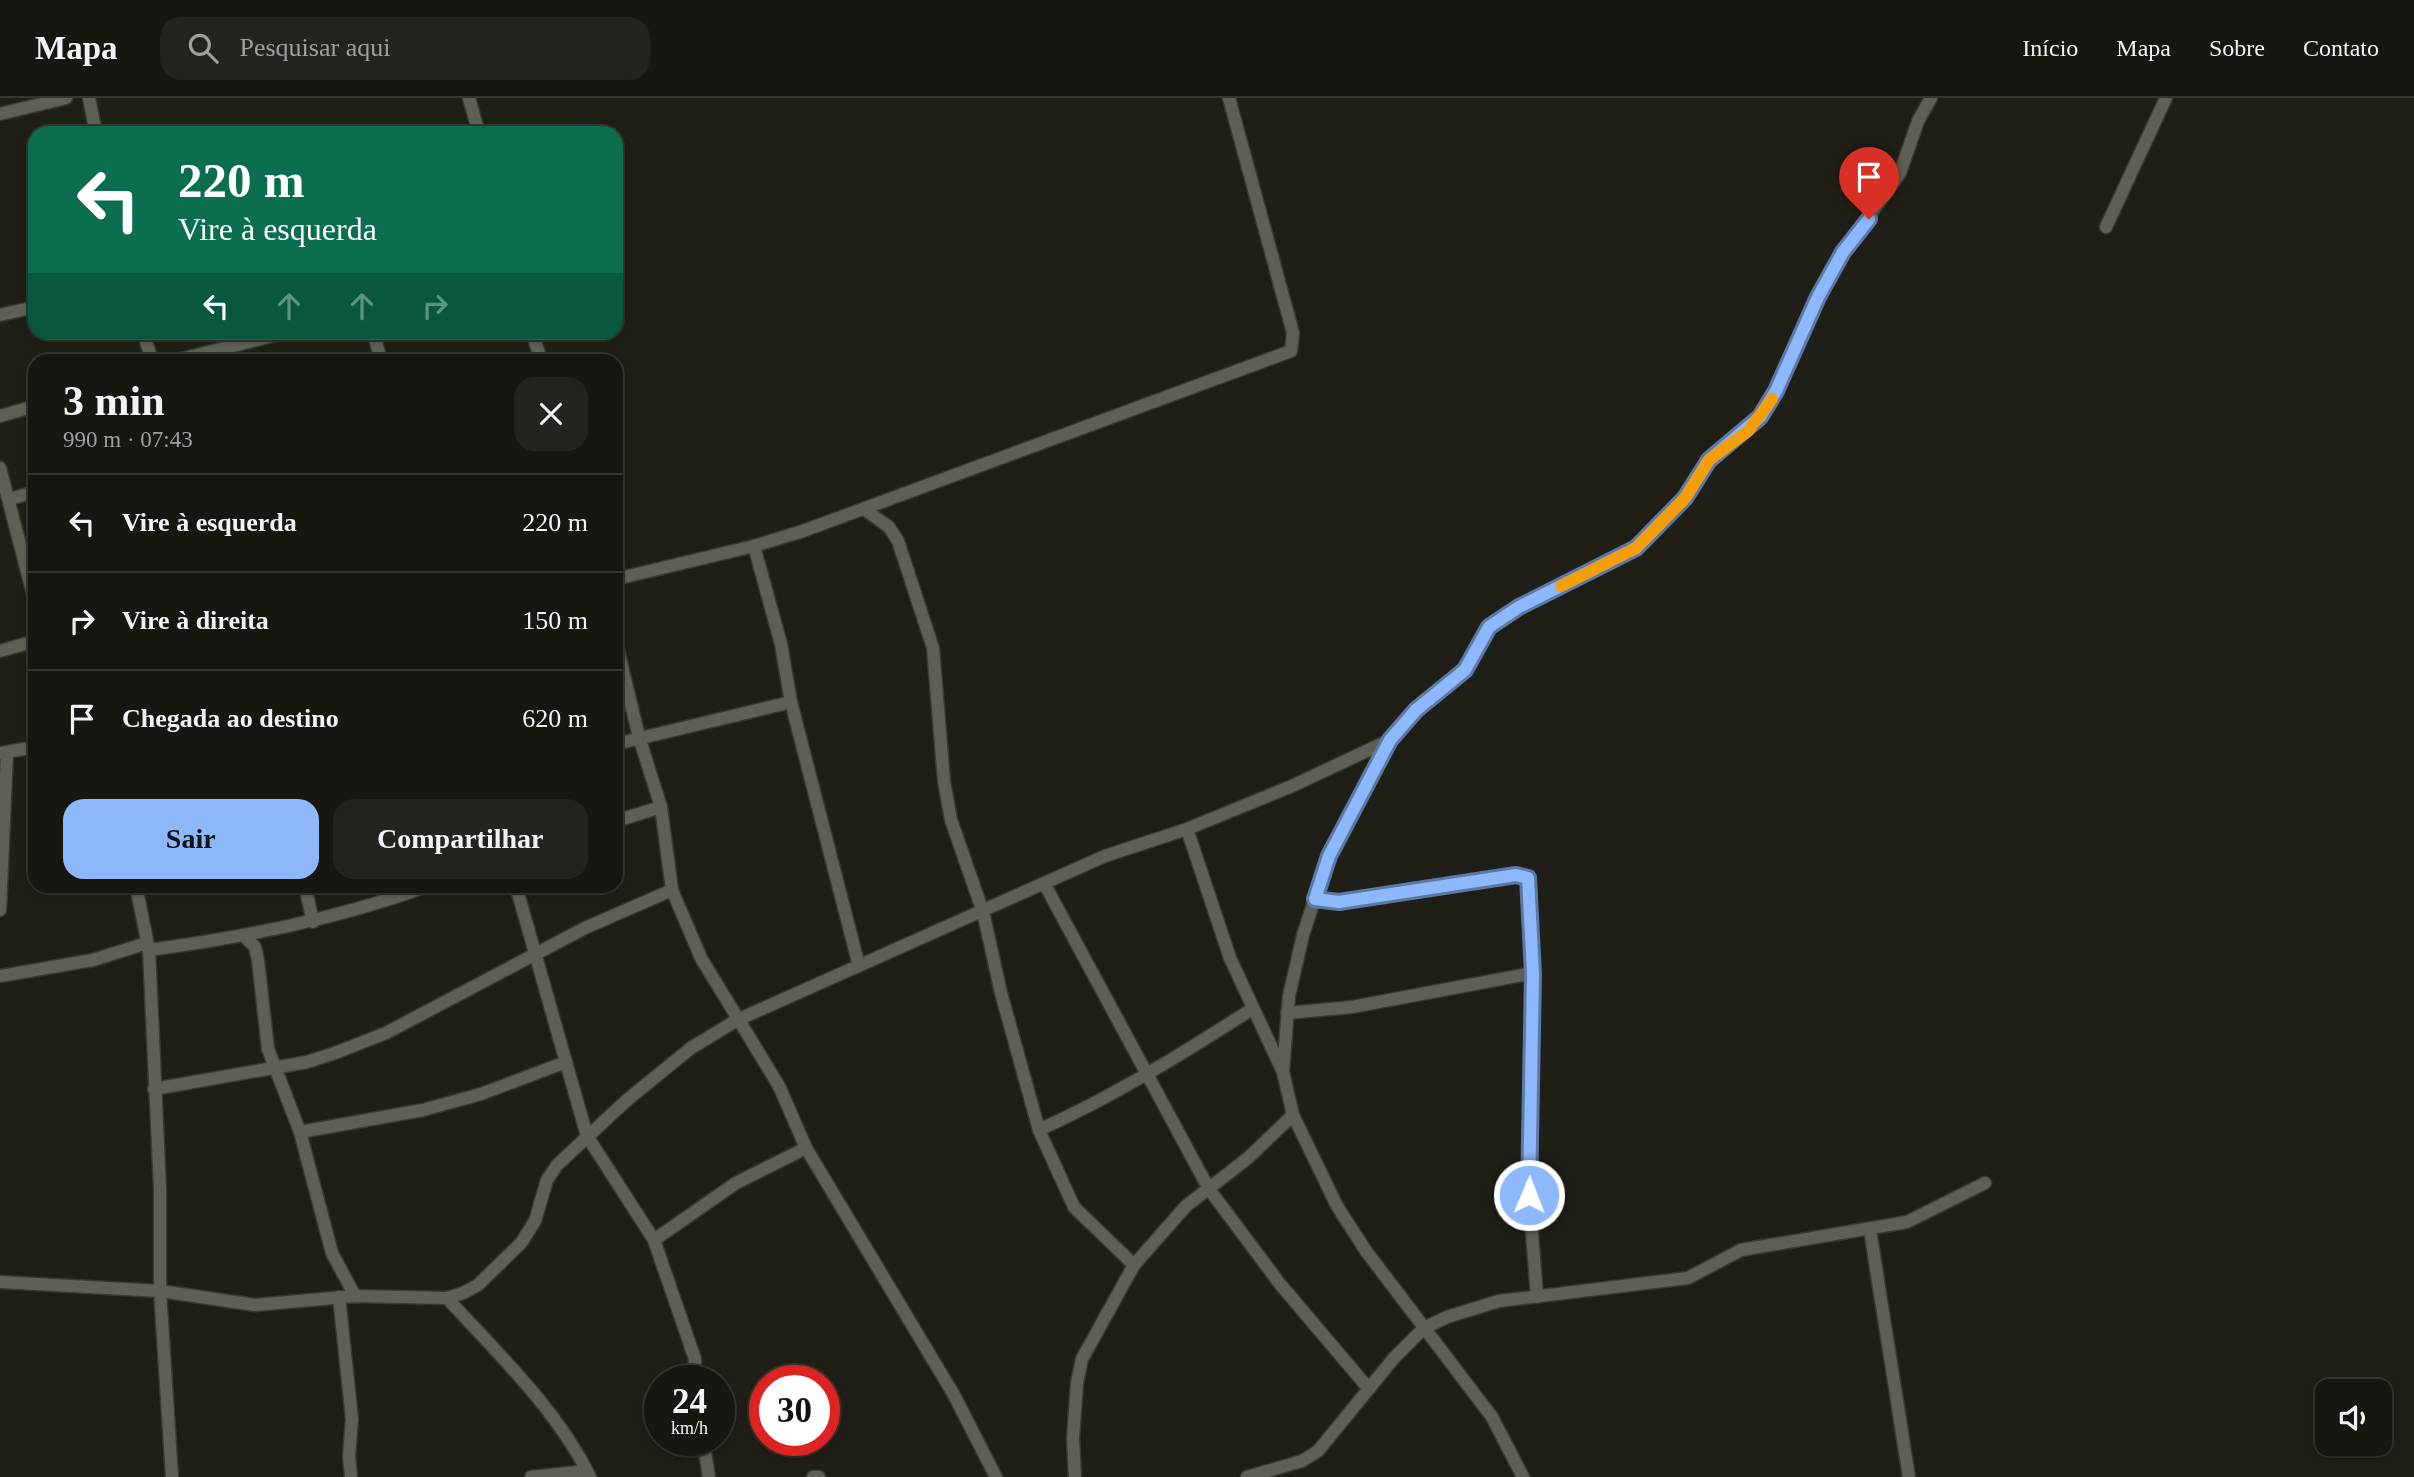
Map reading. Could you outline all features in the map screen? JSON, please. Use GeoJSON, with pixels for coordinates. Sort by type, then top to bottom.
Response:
{"type":"FeatureCollection","features":[{"type":"Feature","properties":{"kind":"street"},"geometry":{"type":"LineString","coordinates":[[0,114],[66,98]]}},
{"type":"Feature","properties":{"kind":"street"},"geometry":{"type":"LineString","coordinates":[[89,98],[95,126]]}},
{"type":"Feature","properties":{"kind":"street"},"geometry":{"type":"LineString","coordinates":[[469,98],[477,126]]}},
{"type":"Feature","properties":{"kind":"street"},"geometry":{"type":"LineString","coordinates":[[623,577],[754,547],[1291,351],[1293,332],[1229,98]]}},
{"type":"Feature","properties":{"kind":"street"},"geometry":{"type":"LineString","coordinates":[[1283,1072],[1287,1013],[1303,935],[1329,856],[1390,740],[1416,710],[1465,670],[1489,627],[1519,607],[1636,548],[1685,498],[1709,460],[1760,417],[1843,252],[1900,173],[1918,121],[1931,98]]}},
{"type":"Feature","properties":{"kind":"street"},"geometry":{"type":"LineString","coordinates":[[2106,226],[2166,98]]}},
{"type":"Feature","properties":{"kind":"street"},"geometry":{"type":"LineString","coordinates":[[0,315],[28,309]]}},
{"type":"Feature","properties":{"kind":"street"},"geometry":{"type":"LineString","coordinates":[[202,354],[257,340]]}},
{"type":"Feature","properties":{"kind":"street"},"geometry":{"type":"LineString","coordinates":[[0,416],[28,408]]}},
{"type":"Feature","properties":{"kind":"street"},"geometry":{"type":"LineString","coordinates":[[0,468],[28,562]]}},
{"type":"Feature","properties":{"kind":"street"},"geometry":{"type":"LineString","coordinates":[[9,499],[28,494]]}},
{"type":"Feature","properties":{"kind":"street"},"geometry":{"type":"LineString","coordinates":[[864,509],[889,527],[898,541],[933,648],[944,781],[951,820],[983,912],[1001,993],[1039,1129],[1074,1207],[1134,1265]]}},
{"type":"Feature","properties":{"kind":"street"},"geometry":{"type":"LineString","coordinates":[[754,547],[781,644],[791,702],[859,966]]}},
{"type":"Feature","properties":{"kind":"street"},"geometry":{"type":"LineString","coordinates":[[0,652],[28,643]]}},
{"type":"Feature","properties":{"kind":"street"},"geometry":{"type":"LineString","coordinates":[[623,671],[639,737],[661,807],[672,890],[701,958],[779,1086],[806,1148],[954,1395],[996,1477]]}},
{"type":"Feature","properties":{"kind":"street"},"geometry":{"type":"LineString","coordinates":[[623,742],[791,702]]}},
{"type":"Feature","properties":{"kind":"street"},"geometry":{"type":"LineString","coordinates":[[0,1282],[160,1291],[255,1305],[355,1296],[447,1298],[478,1285],[521,1243],[535,1221],[547,1180],[557,1165],[587,1136],[691,1048],[737,1020],[1105,856],[1187,828],[1292,786],[1390,740]]}},
{"type":"Feature","properties":{"kind":"street"},"geometry":{"type":"LineString","coordinates":[[0,910],[4,753],[28,748]]}},
{"type":"Feature","properties":{"kind":"street"},"geometry":{"type":"LineString","coordinates":[[623,819],[661,807]]}},
{"type":"Feature","properties":{"kind":"street"},"geometry":{"type":"LineString","coordinates":[[1187,828],[1230,958],[1283,1072],[1293,1115],[1337,1206],[1366,1251],[1492,1417],[1523,1477]]}},
{"type":"Feature","properties":{"kind":"street"},"geometry":{"type":"LineString","coordinates":[[1315,899],[1339,902],[1524,875],[1530,885],[1533,974],[1529,1195],[1536,1297]]}},
{"type":"Feature","properties":{"kind":"street"},"geometry":{"type":"LineString","coordinates":[[1045,885],[1209,1189],[1280,1284],[1369,1389]]}},
{"type":"Feature","properties":{"kind":"street"},"geometry":{"type":"LineString","coordinates":[[154,1089],[326,1056],[386,1033],[585,928],[672,890]]}},
{"type":"Feature","properties":{"kind":"street"},"geometry":{"type":"LineString","coordinates":[[137,893],[148,947],[160,1189],[160,1291],[172,1477]]}},
{"type":"Feature","properties":{"kind":"street"},"geometry":{"type":"LineString","coordinates":[[307,893],[313,922]]}},
{"type":"Feature","properties":{"kind":"street"},"geometry":{"type":"LineString","coordinates":[[0,976],[93,960],[148,947],[244,937],[313,922],[406,893]]}},
{"type":"Feature","properties":{"kind":"street"},"geometry":{"type":"LineString","coordinates":[[518,893],[587,1136],[654,1240],[695,1365]]}},
{"type":"Feature","properties":{"kind":"street"},"geometry":{"type":"LineString","coordinates":[[244,937],[255,947],[258,960],[268,1049],[273,1068],[300,1132],[332,1253],[355,1296]]}},
{"type":"Feature","properties":{"kind":"street"},"geometry":{"type":"LineString","coordinates":[[1287,1013],[1352,1007],[1533,974]]}},
{"type":"Feature","properties":{"kind":"street"},"geometry":{"type":"LineString","coordinates":[[1039,1129],[1101,1101],[1146,1076],[1252,1009]]}},
{"type":"Feature","properties":{"kind":"street"},"geometry":{"type":"LineString","coordinates":[[300,1132],[423,1110],[481,1094],[566,1062]]}},
{"type":"Feature","properties":{"kind":"street"},"geometry":{"type":"LineString","coordinates":[[1075,1477],[1077,1383],[1082,1359],[1134,1265],[1167,1224],[1248,1158],[1293,1115]]}},
{"type":"Feature","properties":{"kind":"street"},"geometry":{"type":"LineString","coordinates":[[654,1240],[736,1183],[806,1148]]}},
{"type":"Feature","properties":{"kind":"street"},"geometry":{"type":"LineString","coordinates":[[1247,1477],[1302,1461],[1318,1451],[1424,1328],[1479,1306],[1675,1280],[1704,1272],[1741,1250],[1907,1222],[1985,1183]]}},
{"type":"Feature","properties":{"kind":"street"},"geometry":{"type":"LineString","coordinates":[[1870,1230],[1909,1477]]}},
{"type":"Feature","properties":{"kind":"street"},"geometry":{"type":"LineString","coordinates":[[339,1297],[352,1419],[349,1456],[351,1477]]}},
{"type":"Feature","properties":{"kind":"street"},"geometry":{"type":"LineString","coordinates":[[447,1298],[533,1394],[588,1474]]}},
{"type":"Feature","properties":{"kind":"street"},"geometry":{"type":"LineString","coordinates":[[706,1456],[709,1477]]}},
{"type":"Feature","properties":{"kind":"street"},"geometry":{"type":"LineString","coordinates":[[531,1477],[588,1474]]}},
{"type":"Feature","properties":{"kind":"street"},"geometry":{"type":"LineString","coordinates":[[813,1477],[820,1477]]}},
{"type":"Feature","properties":{"kind":"slow traffic"},"geometry":{"type":"LineString","coordinates":[[1561,586],[1636,548],[1685,498],[1709,460],[1748,431],[1772,399]]}},
{"type":"Feature","properties":{"kind":"route"},"geometry":{"type":"LineString","coordinates":[[1529,1195],[1533,974],[1528,878],[1516,875],[1426,887],[1358,900],[1329,902],[1315,899],[1329,856],[1390,740],[1416,710],[1465,670],[1489,627],[1519,607],[1636,548],[1685,498],[1709,460],[1748,431],[1760,417],[1776,391],[1818,297],[1843,252],[1869,219]]}}]}
